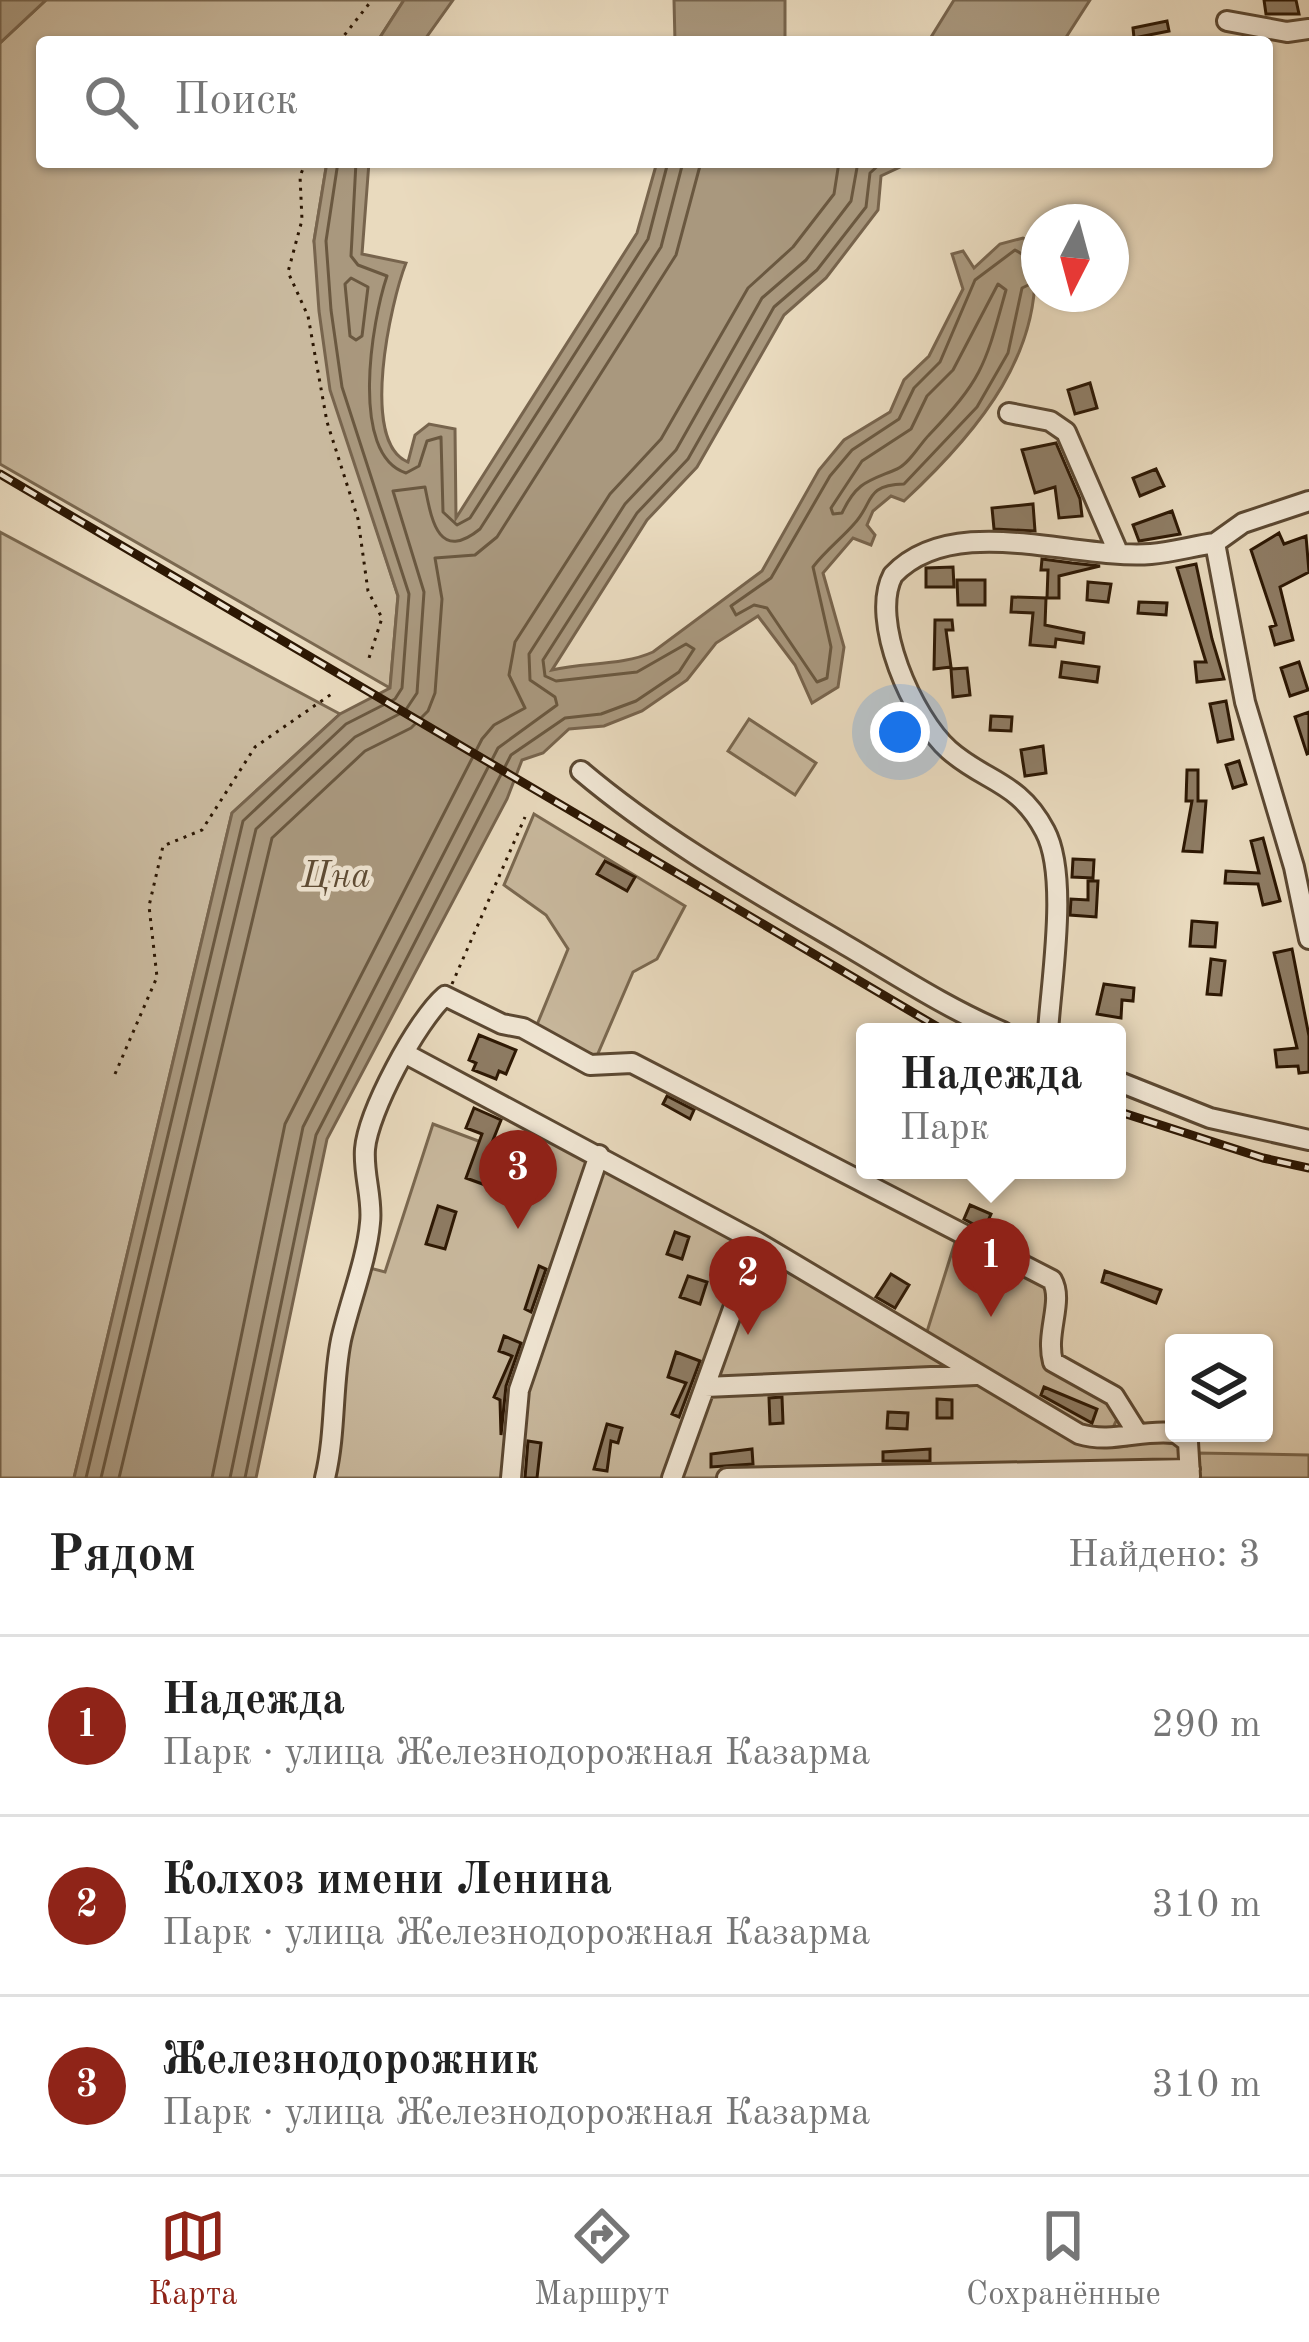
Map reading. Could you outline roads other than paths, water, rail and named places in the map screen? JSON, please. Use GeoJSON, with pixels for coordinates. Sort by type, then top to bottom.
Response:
{"type":"FeatureCollection","features":[{"type":"Feature","properties":{"kind":"street"},"geometry":{"type":"LineString","coordinates":[[1227,21],[1287,32],[1309,29]]}},
{"type":"Feature","properties":{"kind":"street"},"geometry":{"type":"LineString","coordinates":[[1009,413],[1050,421],[1066,432],[1118,552]]}},
{"type":"Feature","properties":{"kind":"street"},"geometry":{"type":"LineString","coordinates":[[1049,1023],[1059,928],[1047,833],[1009,783],[951,752],[931,731],[888,637],[883,619],[887,586],[922,552],[951,544],[1151,554],[1216,543],[1243,524],[1309,501]]}},
{"type":"Feature","properties":{"kind":"street"},"geometry":{"type":"LineString","coordinates":[[1216,543],[1245,702],[1294,867],[1309,939]]}},
{"type":"Feature","properties":{"kind":"street"},"geometry":{"type":"LineString","coordinates":[[580,771],[632,814],[795,916],[983,1023]]}},
{"type":"Feature","properties":{"kind":"street"},"geometry":{"type":"LineString","coordinates":[[325,1478],[341,1343],[370,1223],[364,1155],[368,1126],[376,1101],[431,1008],[445,996],[502,1024],[523,1028],[590,1065],[632,1063],[856,1179]]}},
{"type":"Feature","properties":{"kind":"street"},"geometry":{"type":"LineString","coordinates":[[407,1055],[757,1242],[1079,1434],[1105,1441],[1136,1431],[1165,1432]]}},
{"type":"Feature","properties":{"kind":"street"},"geometry":{"type":"LineString","coordinates":[[1126,1085],[1210,1118],[1309,1140]]}},
{"type":"Feature","properties":{"kind":"street"},"geometry":{"type":"LineString","coordinates":[[511,1478],[519,1390],[599,1155]]}},
{"type":"Feature","properties":{"kind":"street"},"geometry":{"type":"LineString","coordinates":[[857,1179],[1052,1280],[1058,1296],[1046,1337],[1053,1362],[1114,1396],[1136,1431]]}},
{"type":"Feature","properties":{"kind":"street"},"geometry":{"type":"LineString","coordinates":[[672,1478],[757,1242]]}},
{"type":"Feature","properties":{"kind":"street"},"geometry":{"type":"LineString","coordinates":[[705,1387],[977,1375]]}},
{"type":"Feature","properties":{"kind":"street"},"geometry":{"type":"LineString","coordinates":[[727,1478],[1190,1474],[1188,1442]]}},
{"type":"Feature","properties":{"kind":"water"},"geometry":{"type":"Polygon","coordinates":[[[0,0],[46,0],[0,43],[0,0]]]}},
{"type":"Feature","properties":{"kind":"water"},"geometry":{"type":"Polygon","coordinates":[[[404,0],[453,0],[427,36],[381,36],[404,0]]]}},
{"type":"Feature","properties":{"kind":"water"},"geometry":{"type":"Polygon","coordinates":[[[674,0],[785,0],[785,36],[675,36],[674,0]]]}},
{"type":"Feature","properties":{"kind":"water"},"geometry":{"type":"Polygon","coordinates":[[[954,0],[1090,0],[1067,36],[932,36],[954,0]]]}},
{"type":"Feature","properties":{"kind":"water","name":"Цна"},"geometry":{"type":"Polygon","coordinates":[[[326,168],[369,168],[362,254],[406,263],[387,337],[382,400],[385,428],[393,449],[408,462],[415,435],[429,424],[455,429],[456,518],[637,233],[655,168],[898,168],[881,176],[878,210],[826,278],[784,315],[697,467],[647,520],[552,670],[629,660],[653,652],[762,571],[819,470],[844,440],[890,412],[904,380],[929,356],[963,289],[952,254],[963,251],[974,268],[1000,244],[1021,239],[1021,312],[1031,312],[1019,353],[981,418],[904,501],[891,496],[873,511],[867,525],[875,535],[871,545],[853,538],[823,573],[844,647],[838,687],[812,703],[795,665],[758,616],[716,643],[687,680],[642,711],[604,726],[569,729],[543,753],[522,760],[507,799],[327,1139],[256,1478],[74,1478],[232,813],[340,714],[390,688],[398,596],[330,390],[314,241],[326,168]]]}},
{"type":"Feature","properties":{"kind":"railway"},"geometry":{"type":"LineString","coordinates":[[0,474],[931,1023]]}},
{"type":"Feature","properties":{"kind":"railway"},"geometry":{"type":"LineString","coordinates":[[1126,1114],[1309,1168]]}},
{"type":"Feature","properties":{"kind":"place","name":"Железнодорожник"},"geometry":{"type":"Point","coordinates":[518,1229]}},
{"type":"Feature","properties":{"kind":"place","name":"Надежда"},"geometry":{"type":"Point","coordinates":[991,1317]}},
{"type":"Feature","properties":{"kind":"place","name":"Колхоз имени Ленина"},"geometry":{"type":"Point","coordinates":[748,1335]}}]}
